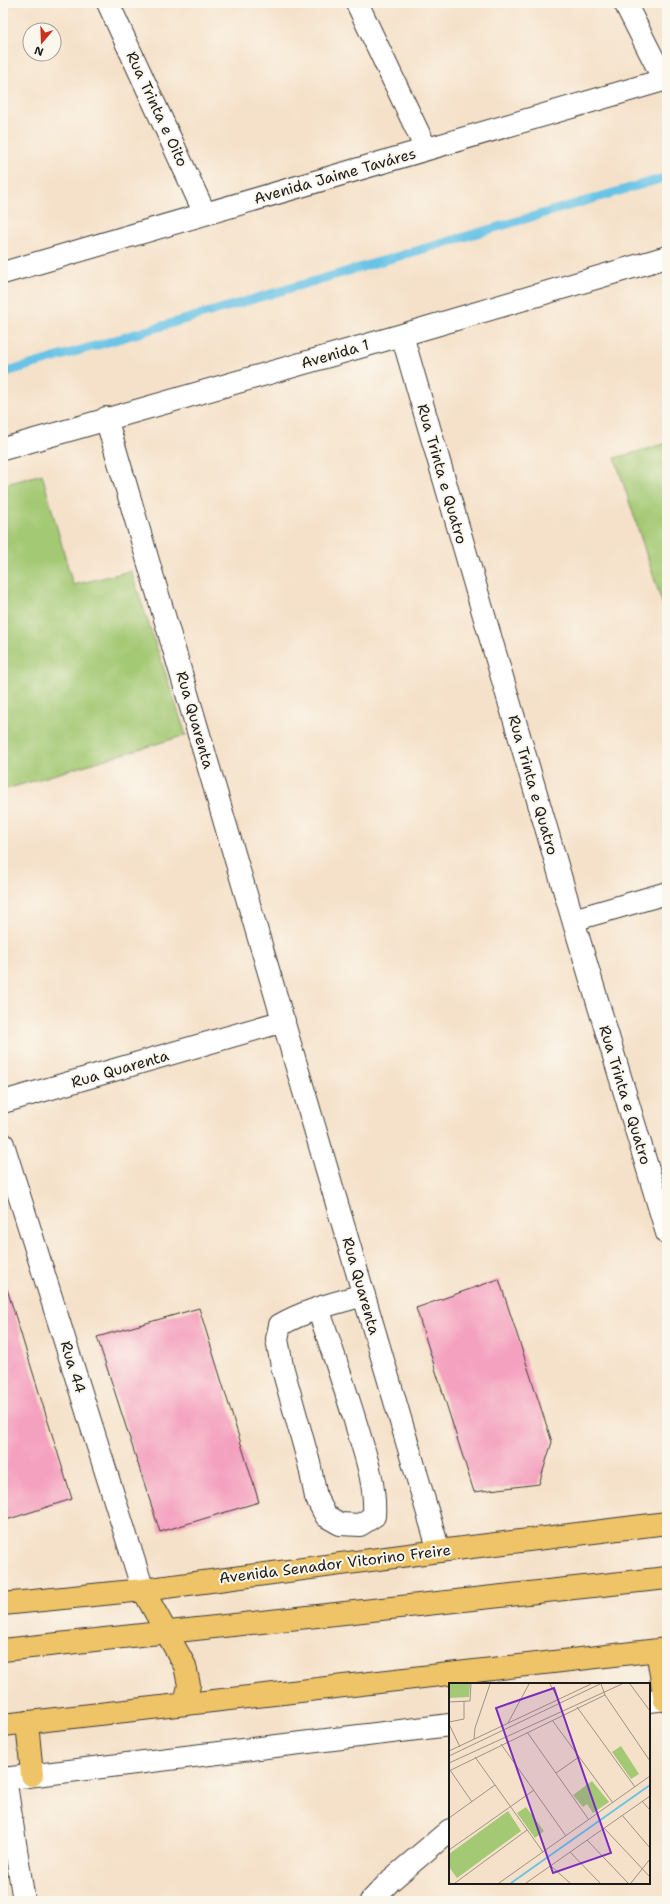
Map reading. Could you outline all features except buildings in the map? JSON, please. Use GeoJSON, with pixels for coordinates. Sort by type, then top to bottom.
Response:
{"type":"FeatureCollection","features":[{"type":"Feature","properties":{"kind":"main road","name":"Avenida Senador Vitorino Freire"},"geometry":{"type":"LineString","coordinates":[[3,1604],[144,1590],[667,1523]]}},
{"type":"Feature","properties":{"kind":"main road"},"geometry":{"type":"LineString","coordinates":[[3,1650],[165,1631],[667,1578]]}},
{"type":"Feature","properties":{"kind":"main road"},"geometry":{"type":"LineString","coordinates":[[144,1590],[185,1666],[189,1685],[185,1703]]}},
{"type":"Feature","properties":{"kind":"main road"},"geometry":{"type":"LineString","coordinates":[[3,1725],[662,1649],[660,1700]]}},
{"type":"Feature","properties":{"kind":"main road"},"geometry":{"type":"LineString","coordinates":[[27,1722],[32,1775]]}},
{"type":"Feature","properties":{"kind":"street","name":"Rua Trinta e Oito"},"geometry":{"type":"LineString","coordinates":[[108,3],[205,214]]}},
{"type":"Feature","properties":{"kind":"street"},"geometry":{"type":"LineString","coordinates":[[357,3],[426,149]]}},
{"type":"Feature","properties":{"kind":"street"},"geometry":{"type":"LineString","coordinates":[[625,3],[666,80]]}},
{"type":"Feature","properties":{"kind":"street","name":"Avenida Jaime Taváres"},"geometry":{"type":"LineString","coordinates":[[3,273],[666,80]]}},
{"type":"Feature","properties":{"kind":"street","name":"Avenida 1"},"geometry":{"type":"LineString","coordinates":[[3,449],[106,418],[402,335],[667,258]]}},
{"type":"Feature","properties":{"kind":"street","name":"Rua Trinta e Quatro"},"geometry":{"type":"LineString","coordinates":[[402,335],[573,920],[667,1233]]}},
{"type":"Feature","properties":{"kind":"street","name":"Rua Quarenta"},"geometry":{"type":"LineString","coordinates":[[106,418],[439,1551]]}},
{"type":"Feature","properties":{"kind":"street"},"geometry":{"type":"LineString","coordinates":[[573,920],[667,893]]}},
{"type":"Feature","properties":{"kind":"street","name":"Rua Quarenta"},"geometry":{"type":"LineString","coordinates":[[3,1102],[284,1022]]}},
{"type":"Feature","properties":{"kind":"street","name":"Rua 44"},"geometry":{"type":"LineString","coordinates":[[3,1144],[144,1590]]}},
{"type":"Feature","properties":{"kind":"street"},"geometry":{"type":"LineString","coordinates":[[318,1308],[340,1372],[369,1468],[375,1500],[374,1516],[360,1525],[340,1524],[326,1516],[316,1497],[309,1463],[282,1366],[277,1339],[280,1325],[296,1316],[318,1308],[364,1295]]}},
{"type":"Feature","properties":{"kind":"street"},"geometry":{"type":"LineString","coordinates":[[24,1901],[4,1779],[449,1725]]}},
{"type":"Feature","properties":{"kind":"street"},"geometry":{"type":"LineString","coordinates":[[371,1901],[391,1880],[449,1831]]}},
{"type":"Feature","properties":{"kind":"path"},"geometry":{"type":"LineString","coordinates":[[666,117],[667,122]]}},
{"type":"Feature","properties":{"kind":"green space"},"geometry":{"type":"Polygon","coordinates":[[[667,443],[667,618],[615,458],[667,443]]]}},
{"type":"Feature","properties":{"kind":"green space"},"geometry":{"type":"Polygon","coordinates":[[[42,474],[73,585],[131,571],[186,735],[3,790],[3,485],[42,474]]]}},
{"type":"Feature","properties":{"kind":"waterway"},"geometry":{"type":"LineString","coordinates":[[3,373],[667,177]]}}]}
